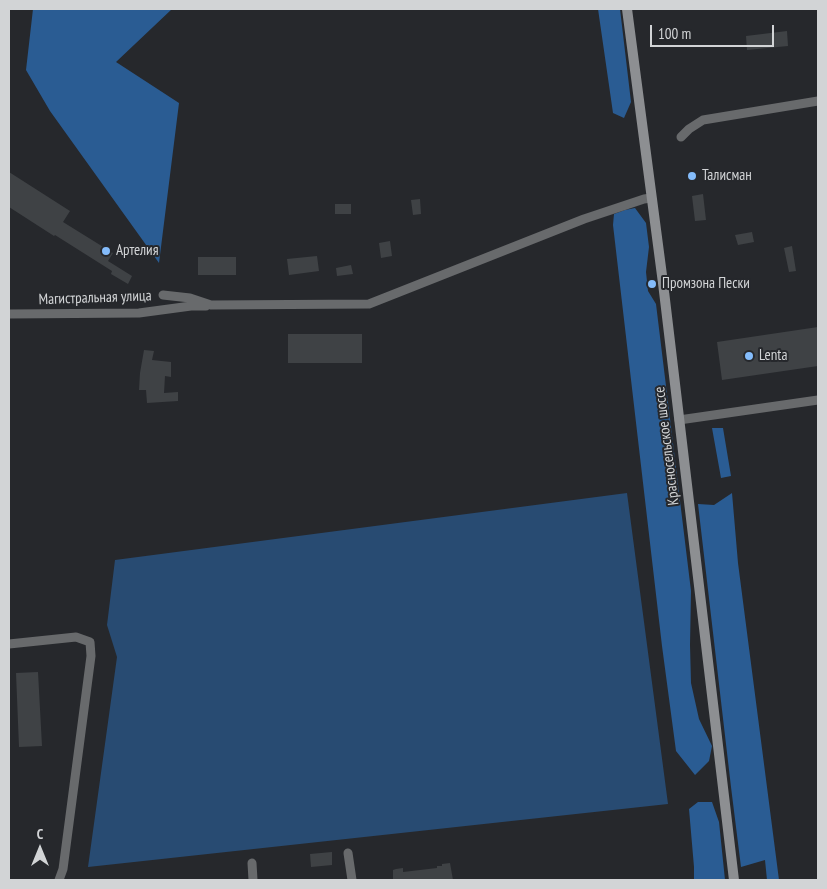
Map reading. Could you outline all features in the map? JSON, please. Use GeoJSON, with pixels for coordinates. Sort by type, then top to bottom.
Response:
{"type":"FeatureCollection","features":[{"type":"Feature","properties":{"kind":"main road","name":"Красносельское шоссе"},"geometry":{"type":"LineString","coordinates":[[627,9],[734,880]]}},
{"type":"Feature","properties":{"kind":"street"},"geometry":{"type":"LineString","coordinates":[[681,137],[703,120],[818,101]]}},
{"type":"Feature","properties":{"kind":"street"},"geometry":{"type":"LineString","coordinates":[[163,295],[190,298],[212,305],[369,304],[584,219],[651,198]]}},
{"type":"Feature","properties":{"kind":"street","name":"Магистральная улица"},"geometry":{"type":"LineString","coordinates":[[9,314],[139,313],[212,305]]}},
{"type":"Feature","properties":{"kind":"street"},"geometry":{"type":"LineString","coordinates":[[679,420],[818,400]]}},
{"type":"Feature","properties":{"kind":"street"},"geometry":{"type":"LineString","coordinates":[[9,644],[76,637],[90,642],[91,656],[63,869],[59,880]]}},
{"type":"Feature","properties":{"kind":"street"},"geometry":{"type":"LineString","coordinates":[[348,853],[352,880]]}},
{"type":"Feature","properties":{"kind":"street"},"geometry":{"type":"LineString","coordinates":[[252,863],[253,880]]}},
{"type":"Feature","properties":{"kind":"shaded area"},"geometry":{"type":"Polygon","coordinates":[[[33,9],[172,9],[116,62],[179,103],[159,263],[50,111],[26,70],[33,9]]]}},
{"type":"Feature","properties":{"kind":"shaded area"},"geometry":{"type":"Polygon","coordinates":[[[598,9],[620,9],[631,102],[624,118],[613,113],[598,9]]]}},
{"type":"Feature","properties":{"kind":"shaded area"},"geometry":{"type":"Polygon","coordinates":[[[635,208],[646,223],[649,247],[646,272],[648,291],[656,304],[691,591],[691,683],[699,719],[712,746],[709,761],[695,775],[676,751],[613,225],[614,214],[635,208]]]}},
{"type":"Feature","properties":{"kind":"shaded area"},"geometry":{"type":"Polygon","coordinates":[[[712,428],[723,428],[731,476],[721,478],[712,428]]]}},
{"type":"Feature","properties":{"kind":"shaded area"},"geometry":{"type":"Polygon","coordinates":[[[627,493],[668,804],[88,867],[117,657],[107,625],[115,560],[627,493]]]}},
{"type":"Feature","properties":{"kind":"shaded area"},"geometry":{"type":"Polygon","coordinates":[[[732,493],[738,563],[779,880],[767,880],[765,860],[741,867],[731,787],[698,504],[714,505],[732,493]]]}},
{"type":"Feature","properties":{"kind":"shaded area"},"geometry":{"type":"Polygon","coordinates":[[[698,802],[712,802],[719,822],[725,880],[694,880],[689,809],[698,802]]]}},
{"type":"Feature","properties":{"kind":"building"},"geometry":{"type":"Polygon","coordinates":[[[787,31],[788,46],[747,50],[746,36],[787,31]]]}},
{"type":"Feature","properties":{"kind":"building"},"geometry":{"type":"Polygon","coordinates":[[[9,172],[70,211],[63,222],[113,253],[108,261],[132,276],[128,284],[111,274],[112,271],[9,207],[9,172]]]}},
{"type":"Feature","properties":{"kind":"building"},"geometry":{"type":"Polygon","coordinates":[[[703,194],[706,220],[695,221],[692,196],[703,194]]]}},
{"type":"Feature","properties":{"kind":"building"},"geometry":{"type":"Polygon","coordinates":[[[420,199],[421,214],[413,215],[411,200],[420,199]]]}},
{"type":"Feature","properties":{"kind":"building"},"geometry":{"type":"Polygon","coordinates":[[[335,204],[351,204],[351,214],[335,214],[335,204]]]}},
{"type":"Feature","properties":{"kind":"building"},"geometry":{"type":"Polygon","coordinates":[[[752,232],[754,242],[738,245],[735,235],[752,232]]]}},
{"type":"Feature","properties":{"kind":"building"},"geometry":{"type":"Polygon","coordinates":[[[390,241],[392,256],[381,258],[379,243],[390,241]]]}},
{"type":"Feature","properties":{"kind":"building"},"geometry":{"type":"Polygon","coordinates":[[[792,246],[796,271],[789,272],[784,248],[792,246]]]}},
{"type":"Feature","properties":{"kind":"building"},"geometry":{"type":"Polygon","coordinates":[[[317,256],[319,271],[289,275],[287,259],[317,256]]]}},
{"type":"Feature","properties":{"kind":"building"},"geometry":{"type":"Polygon","coordinates":[[[198,257],[236,257],[236,275],[198,275],[198,257]]]}},
{"type":"Feature","properties":{"kind":"building"},"geometry":{"type":"Polygon","coordinates":[[[351,265],[353,274],[337,276],[336,268],[351,265]]]}},
{"type":"Feature","properties":{"kind":"building"},"geometry":{"type":"Polygon","coordinates":[[[818,327],[818,366],[722,380],[717,342],[818,327]]]}},
{"type":"Feature","properties":{"kind":"building"},"geometry":{"type":"Polygon","coordinates":[[[288,334],[362,334],[362,363],[288,363],[288,334]]]}},
{"type":"Feature","properties":{"kind":"building"},"geometry":{"type":"Polygon","coordinates":[[[144,350],[154,351],[152,360],[171,362],[171,377],[165,376],[164,393],[178,392],[178,401],[147,403],[146,390],[139,390],[144,350]]]}},
{"type":"Feature","properties":{"kind":"building"},"geometry":{"type":"Polygon","coordinates":[[[38,672],[42,746],[19,747],[16,673],[38,672]]]}},
{"type":"Feature","properties":{"kind":"building"},"geometry":{"type":"Polygon","coordinates":[[[332,852],[332,865],[311,867],[310,854],[332,852]]]}},
{"type":"Feature","properties":{"kind":"building"},"geometry":{"type":"Polygon","coordinates":[[[450,863],[453,880],[393,880],[393,870],[396,869],[403,868],[403,872],[437,868],[437,866],[442,866],[442,864],[450,863]]]}},
{"type":"Feature","properties":{"kind":"place","name":"Талисман"},"geometry":{"type":"Point","coordinates":[692,176]}},
{"type":"Feature","properties":{"kind":"place","name":"Артелия"},"geometry":{"type":"Point","coordinates":[106,251]}},
{"type":"Feature","properties":{"kind":"place","name":"Промзона Пески"},"geometry":{"type":"Point","coordinates":[652,284]}},
{"type":"Feature","properties":{"kind":"place","name":"Lenta"},"geometry":{"type":"Point","coordinates":[749,356]}}]}
